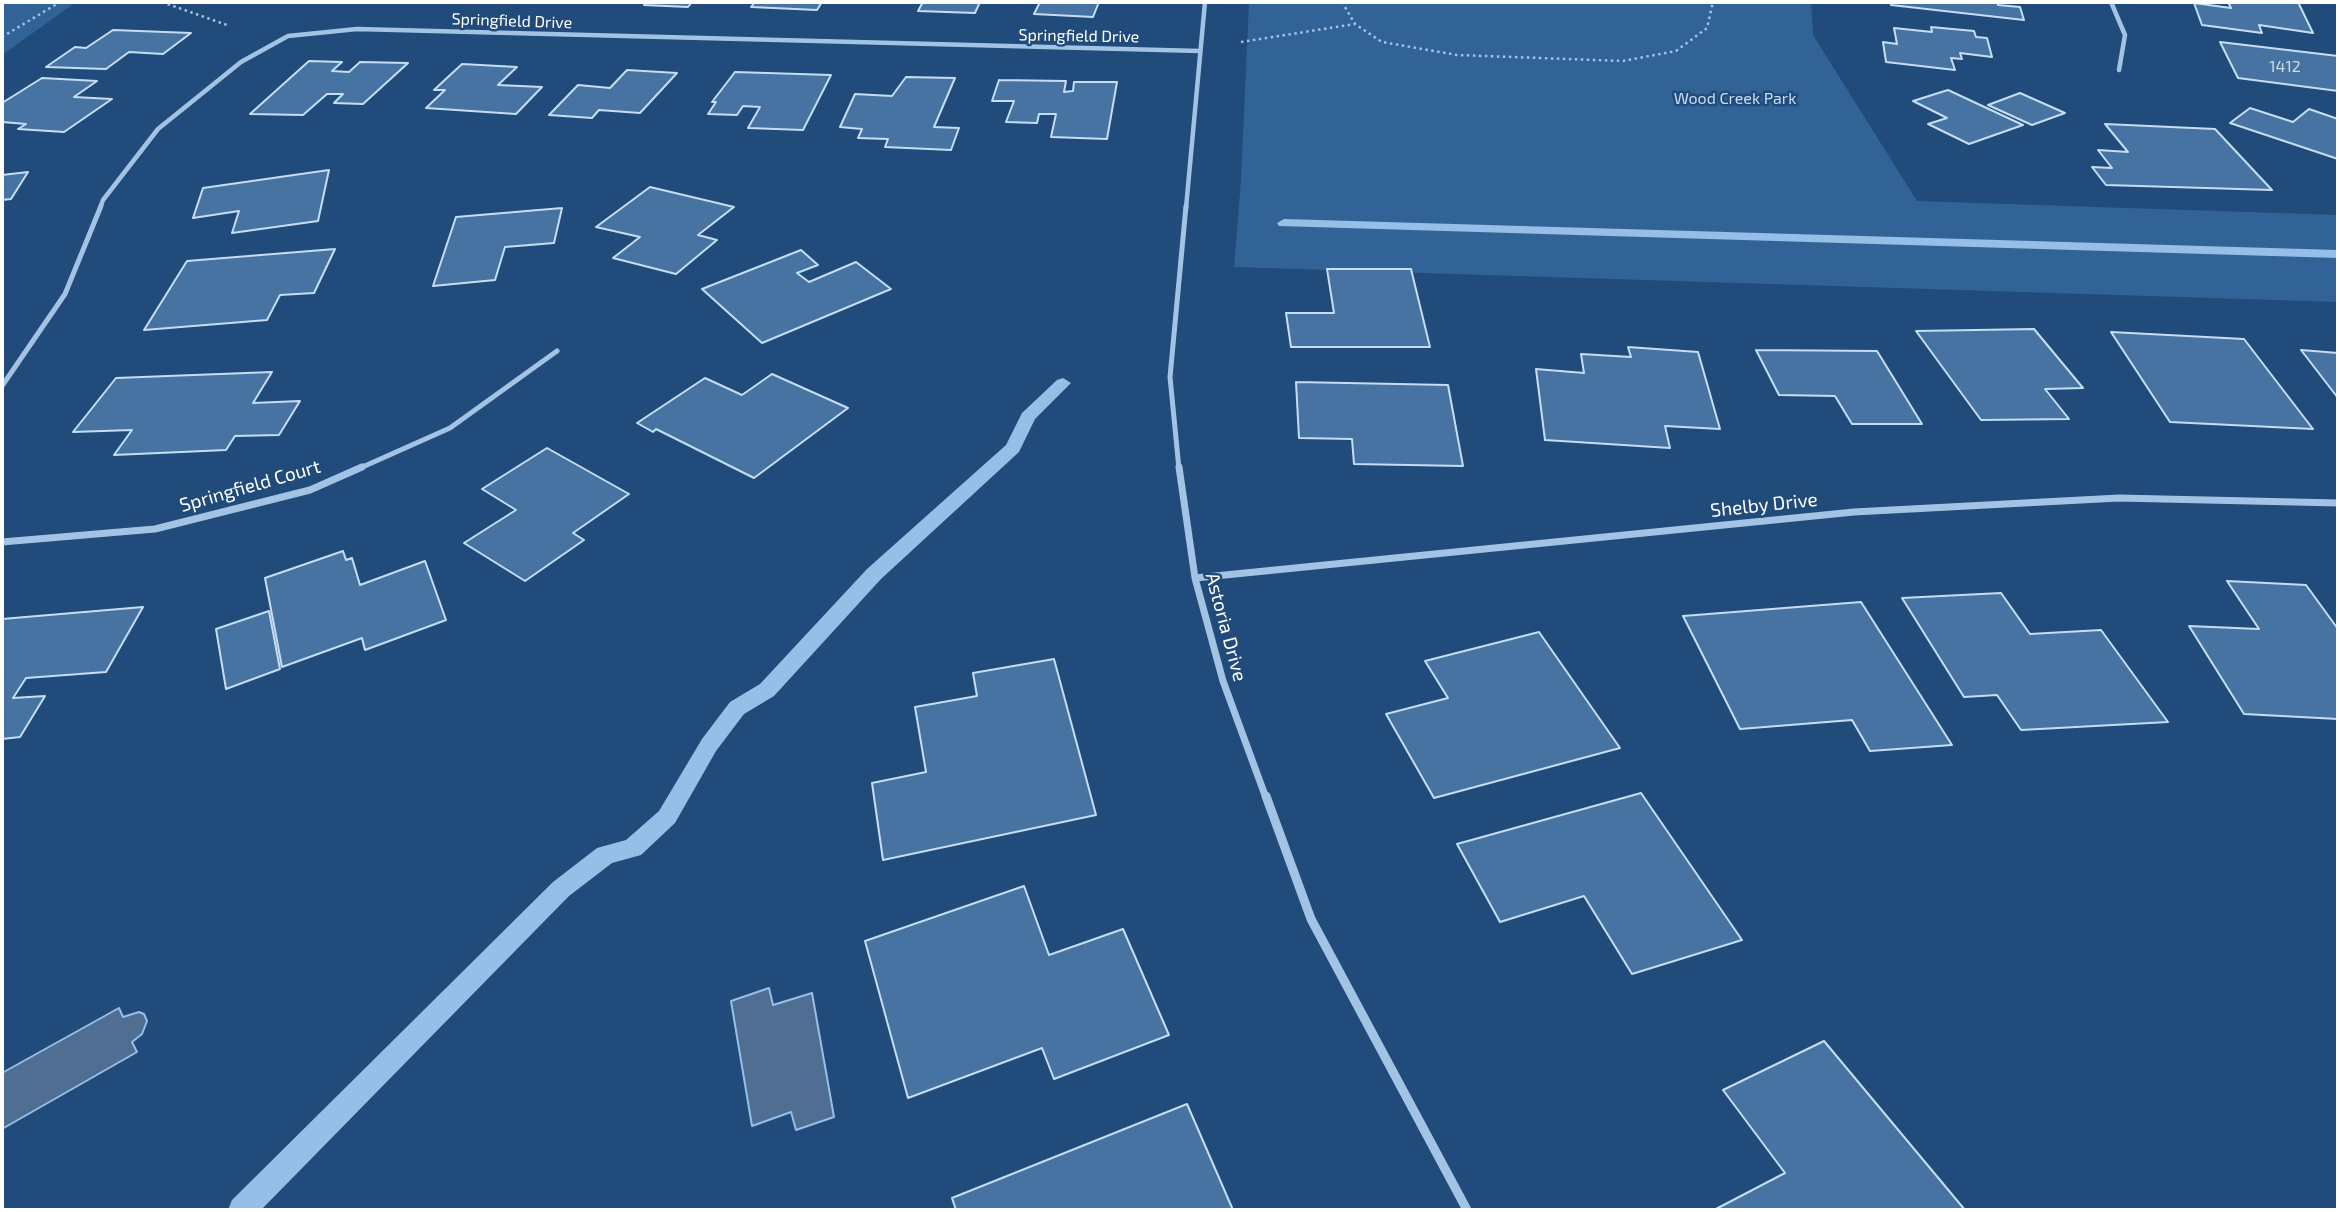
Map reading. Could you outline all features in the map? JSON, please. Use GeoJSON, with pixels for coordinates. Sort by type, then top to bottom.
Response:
{"type":"FeatureCollection","features":[{"type":"Feature","properties":{"kind":"street","name":"Astoria Drive"},"geometry":{"type":"LineString","coordinates":[[1205,2],[1170,377],[1181,492],[1195,578],[1223,681],[1311,919],[1468,1210]]}},
{"type":"Feature","properties":{"kind":"street"},"geometry":{"type":"LineString","coordinates":[[2111,2],[2125,35],[2119,70]]}},
{"type":"Feature","properties":{"kind":"street","name":"Springfield Drive"},"geometry":{"type":"LineString","coordinates":[[2,386],[65,294],[103,201],[158,130],[241,62],[288,36],[357,29],[1200,51]]}},
{"type":"Feature","properties":{"kind":"street","name":"Springfield Court"},"geometry":{"type":"LineString","coordinates":[[2,542],[155,529],[310,489],[450,428],[557,351]]}},
{"type":"Feature","properties":{"kind":"street","name":"Shelby Drive"},"geometry":{"type":"LineString","coordinates":[[1195,578],[1854,512],[2119,498],[2338,503]]}},
{"type":"Feature","properties":{"kind":"path"},"geometry":{"type":"LineString","coordinates":[[2,37],[60,2]]}},
{"type":"Feature","properties":{"kind":"path"},"geometry":{"type":"LineString","coordinates":[[162,2],[235,28],[288,36]]}},
{"type":"Feature","properties":{"kind":"path"},"geometry":{"type":"LineString","coordinates":[[1342,2],[1355,24],[1382,42],[1457,55],[1623,61],[1676,51],[1707,29],[1713,2]]}},
{"type":"Feature","properties":{"kind":"path"},"geometry":{"type":"LineString","coordinates":[[1241,42],[1355,24]]}},
{"type":"Feature","properties":{"kind":"green space"},"geometry":{"type":"Polygon","coordinates":[[[2,2],[76,2],[2,55],[2,2]]]}},
{"type":"Feature","properties":{"kind":"green space","name":"Wood Creek Park"},"geometry":{"type":"Polygon","coordinates":[[[1249,2],[1811,2],[1813,35],[1917,201],[2338,215],[2338,302],[1234,267],[1249,2]]]}},
{"type":"Feature","properties":{"kind":"shaded area"},"geometry":{"type":"Polygon","coordinates":[[[769,988],[773,1005],[812,993],[834,1117],[796,1130],[791,1112],[752,1126],[731,1001],[769,988]]]}},
{"type":"Feature","properties":{"kind":"shaded area"},"geometry":{"type":"Polygon","coordinates":[[[119,1008],[123,1017],[139,1012],[144,1014],[147,1021],[142,1034],[132,1042],[137,1052],[2,1129],[2,1073],[119,1008]]]}},
{"type":"Feature","properties":{"kind":"building"},"geometry":{"type":"Polygon","coordinates":[[[647,2],[692,2],[688,7],[644,5],[647,2]]]}},
{"type":"Feature","properties":{"kind":"building"},"geometry":{"type":"Polygon","coordinates":[[[755,2],[822,2],[817,10],[751,7],[755,2]]]}},
{"type":"Feature","properties":{"kind":"building"},"geometry":{"type":"Polygon","coordinates":[[[923,2],[980,2],[975,13],[918,11],[923,2]]]}},
{"type":"Feature","properties":{"kind":"building"},"geometry":{"type":"Polygon","coordinates":[[[1040,2],[1099,2],[1093,17],[1034,14],[1040,2]]]}},
{"type":"Feature","properties":{"kind":"building"},"geometry":{"type":"Polygon","coordinates":[[[1890,2],[1997,2],[1998,5],[2020,7],[2024,20],[1891,5],[1890,2]]]}},
{"type":"Feature","properties":{"kind":"building"},"geometry":{"type":"Polygon","coordinates":[[[2228,2],[2298,2],[2313,33],[2259,25],[2262,33],[2202,25],[2194,3],[2231,8],[2228,2]]]}},
{"type":"Feature","properties":{"kind":"building"},"geometry":{"type":"Polygon","coordinates":[[[1931,27],[1974,31],[1976,37],[1987,38],[1992,57],[1960,53],[1962,59],[1951,58],[1955,70],[1886,62],[1883,42],[1897,44],[1894,28],[1932,32],[1931,27]]]}},
{"type":"Feature","properties":{"kind":"building"},"geometry":{"type":"Polygon","coordinates":[[[113,30],[191,33],[163,54],[129,52],[106,69],[46,67],[75,47],[86,48],[113,30]]]}},
{"type":"Feature","properties":{"kind":"building"},"geometry":{"type":"Polygon","coordinates":[[[2220,42],[2338,56],[2338,91],[2238,78],[2220,42]]]}},
{"type":"Feature","properties":{"kind":"building"},"geometry":{"type":"Polygon","coordinates":[[[309,61],[342,62],[332,71],[349,72],[360,62],[408,63],[363,104],[334,103],[343,94],[327,94],[303,115],[250,114],[309,61]]]}},
{"type":"Feature","properties":{"kind":"building"},"geometry":{"type":"Polygon","coordinates":[[[462,64],[517,67],[498,85],[542,87],[516,114],[426,108],[445,90],[434,90],[462,64]]]}},
{"type":"Feature","properties":{"kind":"building"},"geometry":{"type":"Polygon","coordinates":[[[627,70],[677,73],[640,113],[599,110],[592,118],[549,115],[578,85],[610,88],[627,70]]]}},
{"type":"Feature","properties":{"kind":"building"},"geometry":{"type":"Polygon","coordinates":[[[735,72],[831,75],[803,130],[748,128],[760,107],[743,106],[737,115],[708,114],[716,102],[712,102],[735,72]]]}},
{"type":"Feature","properties":{"kind":"building"},"geometry":{"type":"Polygon","coordinates":[[[906,77],[955,78],[934,127],[959,128],[951,150],[885,147],[888,139],[858,138],[862,129],[840,127],[855,94],[892,96],[906,77]]]}},
{"type":"Feature","properties":{"kind":"building"},"geometry":{"type":"Polygon","coordinates":[[[42,78],[97,81],[74,97],[112,99],[64,132],[18,129],[26,124],[2,122],[2,103],[42,78]]]}},
{"type":"Feature","properties":{"kind":"building"},"geometry":{"type":"Polygon","coordinates":[[[999,80],[1066,81],[1064,92],[1073,91],[1074,82],[1117,82],[1107,139],[1051,137],[1056,114],[1039,114],[1037,123],[1006,122],[1014,101],[992,101],[999,80]]]}},
{"type":"Feature","properties":{"kind":"building"},"geometry":{"type":"Polygon","coordinates":[[[1948,90],[2023,125],[1969,144],[1928,124],[1947,118],[1913,101],[1948,90]]]}},
{"type":"Feature","properties":{"kind":"building"},"geometry":{"type":"Polygon","coordinates":[[[2020,93],[2065,113],[2032,125],[1988,105],[2020,93]]]}},
{"type":"Feature","properties":{"kind":"building"},"geometry":{"type":"Polygon","coordinates":[[[2250,108],[2293,122],[2309,109],[2338,119],[2338,159],[2230,123],[2250,108]]]}},
{"type":"Feature","properties":{"kind":"building"},"geometry":{"type":"Polygon","coordinates":[[[2105,124],[2215,129],[2272,190],[2106,185],[2092,167],[2112,168],[2098,150],[2128,152],[2105,124]]]}},
{"type":"Feature","properties":{"kind":"building"},"geometry":{"type":"Polygon","coordinates":[[[329,170],[318,221],[232,233],[239,211],[193,218],[203,188],[329,170]]]}},
{"type":"Feature","properties":{"kind":"building"},"geometry":{"type":"Polygon","coordinates":[[[28,172],[11,199],[2,200],[2,175],[28,172]]]}},
{"type":"Feature","properties":{"kind":"building"},"geometry":{"type":"Polygon","coordinates":[[[650,187],[734,207],[698,235],[717,240],[676,274],[613,258],[640,237],[596,227],[650,187]]]}},
{"type":"Feature","properties":{"kind":"building"},"geometry":{"type":"Polygon","coordinates":[[[562,208],[554,243],[505,247],[495,280],[433,286],[456,217],[562,208]]]}},
{"type":"Feature","properties":{"kind":"building"},"geometry":{"type":"Polygon","coordinates":[[[335,249],[314,293],[280,295],[267,320],[144,330],[187,261],[335,249]]]}},
{"type":"Feature","properties":{"kind":"building"},"geometry":{"type":"Polygon","coordinates":[[[801,250],[818,265],[797,273],[809,282],[856,262],[891,289],[762,343],[702,289],[801,250]]]}},
{"type":"Feature","properties":{"kind":"building"},"geometry":{"type":"Polygon","coordinates":[[[1327,269],[1411,269],[1430,347],[1291,347],[1286,313],[1334,313],[1327,269]]]}},
{"type":"Feature","properties":{"kind":"building"},"geometry":{"type":"Polygon","coordinates":[[[2034,329],[2083,388],[2045,389],[2069,419],[1981,420],[1916,331],[2034,329]]]}},
{"type":"Feature","properties":{"kind":"building"},"geometry":{"type":"Polygon","coordinates":[[[2111,332],[2244,339],[2313,429],[2170,422],[2111,332]]]}},
{"type":"Feature","properties":{"kind":"building"},"geometry":{"type":"Polygon","coordinates":[[[1628,347],[1698,352],[1720,429],[1665,426],[1670,448],[1545,440],[1536,369],[1584,373],[1581,354],[1631,357],[1628,347]]]}},
{"type":"Feature","properties":{"kind":"building"},"geometry":{"type":"Polygon","coordinates":[[[1756,350],[1877,351],[1922,424],[1852,424],[1835,396],[1779,395],[1756,350]]]}},
{"type":"Feature","properties":{"kind":"building"},"geometry":{"type":"Polygon","coordinates":[[[2301,350],[2338,353],[2338,398],[2301,350]]]}},
{"type":"Feature","properties":{"kind":"building"},"geometry":{"type":"Polygon","coordinates":[[[272,372],[253,403],[300,401],[279,435],[235,436],[226,450],[114,455],[132,430],[73,432],[116,378],[272,372]]]}},
{"type":"Feature","properties":{"kind":"building"},"geometry":{"type":"Polygon","coordinates":[[[772,374],[848,408],[754,478],[656,429],[653,432],[637,423],[705,378],[742,395],[772,374]]]}},
{"type":"Feature","properties":{"kind":"building"},"geometry":{"type":"Polygon","coordinates":[[[1296,382],[1448,385],[1463,466],[1354,464],[1352,439],[1299,438],[1296,382]]]}},
{"type":"Feature","properties":{"kind":"building"},"geometry":{"type":"Polygon","coordinates":[[[547,448],[629,494],[573,533],[584,540],[525,581],[464,543],[516,510],[482,489],[547,448]]]}},
{"type":"Feature","properties":{"kind":"building"},"geometry":{"type":"Polygon","coordinates":[[[343,551],[346,560],[352,558],[360,585],[425,561],[446,620],[365,650],[362,638],[282,667],[265,578],[343,551]]]}},
{"type":"Feature","properties":{"kind":"building"},"geometry":{"type":"Polygon","coordinates":[[[2227,581],[2306,585],[2338,629],[2338,719],[2244,714],[2189,626],[2259,629],[2227,581]]]}},
{"type":"Feature","properties":{"kind":"building"},"geometry":{"type":"Polygon","coordinates":[[[2001,593],[2030,634],[2101,630],[2168,722],[2021,730],[1997,695],[1964,697],[1902,598],[2001,593]]]}},
{"type":"Feature","properties":{"kind":"building"},"geometry":{"type":"Polygon","coordinates":[[[1861,602],[1952,745],[1870,751],[1852,720],[1740,729],[1683,616],[1861,602]]]}},
{"type":"Feature","properties":{"kind":"building"},"geometry":{"type":"Polygon","coordinates":[[[143,607],[106,672],[26,678],[13,698],[45,696],[20,737],[2,739],[2,619],[143,607]]]}},
{"type":"Feature","properties":{"kind":"building"},"geometry":{"type":"Polygon","coordinates":[[[269,611],[280,669],[226,689],[216,629],[269,611]]]}},
{"type":"Feature","properties":{"kind":"building"},"geometry":{"type":"Polygon","coordinates":[[[1539,632],[1620,748],[1434,798],[1386,714],[1448,698],[1425,661],[1539,632]]]}},
{"type":"Feature","properties":{"kind":"building"},"geometry":{"type":"Polygon","coordinates":[[[1054,659],[1096,815],[883,860],[872,783],[926,772],[915,707],[977,696],[973,673],[1054,659]]]}},
{"type":"Feature","properties":{"kind":"building"},"geometry":{"type":"Polygon","coordinates":[[[1641,793],[1742,940],[1632,974],[1584,896],[1500,922],[1457,844],[1641,793]]]}},
{"type":"Feature","properties":{"kind":"building"},"geometry":{"type":"Polygon","coordinates":[[[1024,886],[1049,955],[1123,929],[1169,1035],[1054,1079],[1042,1048],[908,1098],[865,941],[1024,886]]]}},
{"type":"Feature","properties":{"kind":"building"},"geometry":{"type":"Polygon","coordinates":[[[1824,1041],[1965,1210],[1714,1210],[1785,1173],[1723,1090],[1824,1041]]]}},
{"type":"Feature","properties":{"kind":"building"},"geometry":{"type":"Polygon","coordinates":[[[1187,1104],[1233,1210],[956,1210],[952,1198],[1187,1104]]]}},
{"type":"Feature","properties":{"kind":"waterway"},"geometry":{"type":"LineString","coordinates":[[1284,223],[2338,254]]}},
{"type":"Feature","properties":{"kind":"waterway"},"geometry":{"type":"LineString","coordinates":[[242,1210],[561,889],[605,855],[633,848],[667,817],[709,745],[737,708],[767,690],[874,574],[1013,448],[1028,417],[1063,383]]}}]}
